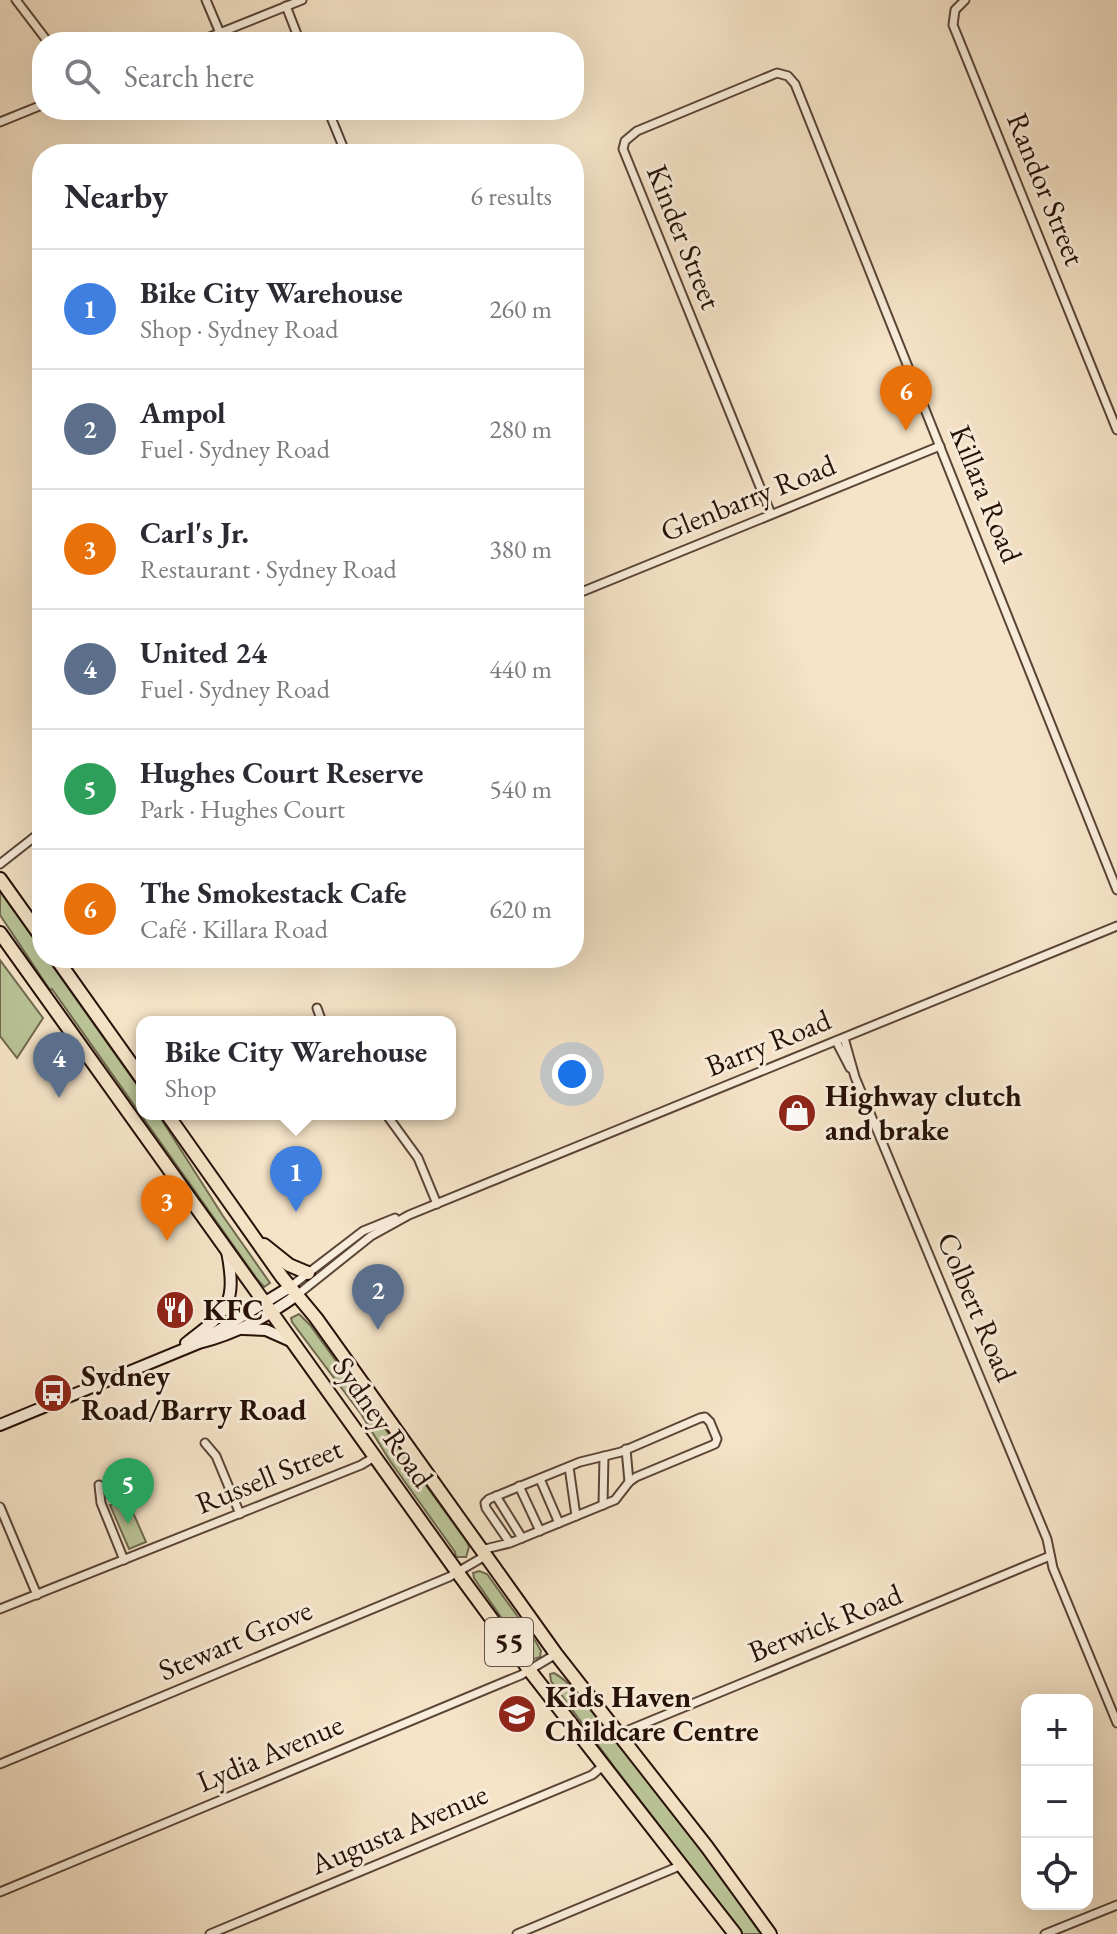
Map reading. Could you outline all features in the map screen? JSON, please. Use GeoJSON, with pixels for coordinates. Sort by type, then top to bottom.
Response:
{"type":"FeatureCollection","features":[{"type":"Feature","properties":{"kind":"highway"},"geometry":{"type":"LineString","coordinates":[[0,879],[32,924]]}},
{"type":"Feature","properties":{"kind":"highway","name":"Sydney Road"},"geometry":{"type":"LineString","coordinates":[[0,933],[458,1573],[530,1671],[735,1934]]}},
{"type":"Feature","properties":{"kind":"highway"},"geometry":{"type":"LineString","coordinates":[[63,968],[136,1071]]}},
{"type":"Feature","properties":{"kind":"highway","name":"Sydney Road"},"geometry":{"type":"LineString","coordinates":[[171,1120],[556,1654],[707,1847],[770,1934]]}},
{"type":"Feature","properties":{"kind":"highway"},"geometry":{"type":"LineString","coordinates":[[252,1235],[289,1265],[308,1273]]}},
{"type":"Feature","properties":{"kind":"main road"},"geometry":{"type":"LineString","coordinates":[[172,1354],[216,1321],[227,1308],[231,1289],[226,1247]]}},
{"type":"Feature","properties":{"kind":"main road","name":"Barry Road"},"geometry":{"type":"LineString","coordinates":[[0,1425],[199,1343],[241,1329],[293,1291]]}},
{"type":"Feature","properties":{"kind":"main road","name":"Barry Road"},"geometry":{"type":"LineString","coordinates":[[199,1343],[269,1307]]}},
{"type":"Feature","properties":{"kind":"main road"},"geometry":{"type":"LineString","coordinates":[[241,1329],[266,1330],[295,1342]]}},
{"type":"Feature","properties":{"kind":"street"},"geometry":{"type":"LineString","coordinates":[[16,0],[40,32]]}},
{"type":"Feature","properties":{"kind":"street"},"geometry":{"type":"LineString","coordinates":[[206,0],[220,32]]}},
{"type":"Feature","properties":{"kind":"street"},"geometry":{"type":"LineString","coordinates":[[222,32],[302,0]]}},
{"type":"Feature","properties":{"kind":"street","name":"Randor Street"},"geometry":{"type":"LineString","coordinates":[[965,0],[955,10],[953,25],[1117,430]]}},
{"type":"Feature","properties":{"kind":"street"},"geometry":{"type":"LineString","coordinates":[[286,6],[296,32]]}},
{"type":"Feature","properties":{"kind":"street","name":"Kinder Street"},"geometry":{"type":"LineString","coordinates":[[771,514],[623,149],[628,138],[637,131],[773,74],[786,75]]}},
{"type":"Feature","properties":{"kind":"street","name":"Killara Road"},"geometry":{"type":"LineString","coordinates":[[786,75],[795,84],[1117,890]]}},
{"type":"Feature","properties":{"kind":"street"},"geometry":{"type":"LineString","coordinates":[[0,122],[32,109]]}},
{"type":"Feature","properties":{"kind":"street"},"geometry":{"type":"LineString","coordinates":[[332,120],[342,144]]}},
{"type":"Feature","properties":{"kind":"street","name":"Glenbarry Road"},"geometry":{"type":"LineString","coordinates":[[584,591],[940,446]]}},
{"type":"Feature","properties":{"kind":"street"},"geometry":{"type":"LineString","coordinates":[[0,864],[32,839]]}},
{"type":"Feature","properties":{"kind":"street","name":"Barry Road"},"geometry":{"type":"LineString","coordinates":[[293,1291],[308,1273],[363,1231],[437,1204],[1117,926]]}},
{"type":"Feature","properties":{"kind":"street"},"geometry":{"type":"LineString","coordinates":[[317,1008],[320,1016]]}},
{"type":"Feature","properties":{"kind":"street","name":"Colbert Road"},"geometry":{"type":"LineString","coordinates":[[840,1039],[1047,1539],[1053,1568],[1117,1723]]}},
{"type":"Feature","properties":{"kind":"street"},"geometry":{"type":"LineString","coordinates":[[390,1120],[418,1158],[437,1204]]}},
{"type":"Feature","properties":{"kind":"street","name":"Barry Road"},"geometry":{"type":"LineString","coordinates":[[293,1291],[371,1236],[409,1215]]}},
{"type":"Feature","properties":{"kind":"street","name":"Stewart Grove"},"geometry":{"type":"LineString","coordinates":[[0,1764],[458,1573],[483,1553],[621,1496],[629,1482],[642,1474],[715,1444],[717,1439],[710,1422],[702,1417],[626,1449]]}},
{"type":"Feature","properties":{"kind":"street"},"geometry":{"type":"LineString","coordinates":[[205,1443],[216,1456],[240,1514]]}},
{"type":"Feature","properties":{"kind":"street"},"geometry":{"type":"LineString","coordinates":[[510,1543],[485,1505],[486,1501],[569,1467],[626,1449],[629,1482]]}},
{"type":"Feature","properties":{"kind":"street","name":"Russell Street"},"geometry":{"type":"LineString","coordinates":[[0,1609],[361,1465],[376,1456]]}},
{"type":"Feature","properties":{"kind":"street"},"geometry":{"type":"LineString","coordinates":[[603,1505],[604,1456]]}},
{"type":"Feature","properties":{"kind":"street"},"geometry":{"type":"LineString","coordinates":[[569,1467],[576,1516]]}},
{"type":"Feature","properties":{"kind":"street"},"geometry":{"type":"LineString","coordinates":[[540,1479],[559,1523]]}},
{"type":"Feature","properties":{"kind":"street"},"geometry":{"type":"LineString","coordinates":[[99,1485],[101,1503],[124,1560]]}},
{"type":"Feature","properties":{"kind":"street"},"geometry":{"type":"LineString","coordinates":[[519,1486],[540,1531]]}},
{"type":"Feature","properties":{"kind":"street"},"geometry":{"type":"LineString","coordinates":[[496,1496],[522,1538]]}},
{"type":"Feature","properties":{"kind":"street"},"geometry":{"type":"LineString","coordinates":[[0,1507],[37,1595]]}},
{"type":"Feature","properties":{"kind":"street","name":"Berwick Road"},"geometry":{"type":"LineString","coordinates":[[619,1734],[1050,1556]]}},
{"type":"Feature","properties":{"kind":"street","name":"Lydia Avenue"},"geometry":{"type":"LineString","coordinates":[[0,1892],[530,1671],[556,1654]]}},
{"type":"Feature","properties":{"kind":"street","name":"Augusta Avenue"},"geometry":{"type":"LineString","coordinates":[[210,1934],[592,1775],[604,1765]]}},
{"type":"Feature","properties":{"kind":"street"},"geometry":{"type":"LineString","coordinates":[[517,1934],[682,1865]]}},
{"type":"Feature","properties":{"kind":"street"},"geometry":{"type":"LineString","coordinates":[[1045,1934],[1117,1905]]}},
{"type":"Feature","properties":{"kind":"green space"},"geometry":{"type":"Polygon","coordinates":[[[0,891],[32,936],[32,963],[0,915],[0,891]]]}},
{"type":"Feature","properties":{"kind":"green space"},"geometry":{"type":"Polygon","coordinates":[[[0,960],[43,1018],[17,1058],[0,1036],[0,960]]]}},
{"type":"Feature","properties":{"kind":"green space"},"geometry":{"type":"Polygon","coordinates":[[[35,968],[54,968],[136,1084],[136,1108],[52,989],[35,968]]]}},
{"type":"Feature","properties":{"kind":"green space"},"geometry":{"type":"Polygon","coordinates":[[[145,1120],[162,1120],[270,1283],[264,1287],[145,1120]]]}},
{"type":"Feature","properties":{"kind":"green space"},"geometry":{"type":"Polygon","coordinates":[[[299,1314],[467,1542],[466,1557],[456,1557],[361,1414],[292,1322],[291,1318],[299,1314]]]}},
{"type":"Feature","properties":{"kind":"green space"},"geometry":{"type":"Polygon","coordinates":[[[127,1499],[146,1542],[129,1549],[110,1505],[127,1499]]]}},
{"type":"Feature","properties":{"kind":"green space"},"geometry":{"type":"Polygon","coordinates":[[[479,1571],[487,1574],[536,1642],[541,1651],[540,1657],[534,1659],[525,1652],[474,1578],[473,1573],[479,1571]]]}},
{"type":"Feature","properties":{"kind":"green space"},"geometry":{"type":"Polygon","coordinates":[[[554,1673],[575,1690],[645,1777],[761,1934],[743,1934],[551,1681],[550,1674],[554,1673]]]}},
{"type":"Feature","properties":{"kind":"place","name":"The Smokestack Cafe"},"geometry":{"type":"Point","coordinates":[906,431]}},
{"type":"Feature","properties":{"kind":"place","name":"United 24"},"geometry":{"type":"Point","coordinates":[59,1098]}},
{"type":"Feature","properties":{"kind":"place","name":"Highway clutch and brake"},"geometry":{"type":"Point","coordinates":[797,1113]}},
{"type":"Feature","properties":{"kind":"place","name":"Bike City Warehouse"},"geometry":{"type":"Point","coordinates":[296,1212]}},
{"type":"Feature","properties":{"kind":"place","name":"Carl's Jr."},"geometry":{"type":"Point","coordinates":[167,1241]}},
{"type":"Feature","properties":{"kind":"place","name":"KFC"},"geometry":{"type":"Point","coordinates":[175,1310]}},
{"type":"Feature","properties":{"kind":"place","name":"Ampol"},"geometry":{"type":"Point","coordinates":[378,1330]}},
{"type":"Feature","properties":{"kind":"place","name":"Sydney Road/Barry Road"},"geometry":{"type":"Point","coordinates":[53,1393]}},
{"type":"Feature","properties":{"kind":"place","name":"Hughes Court Reserve"},"geometry":{"type":"Point","coordinates":[128,1524]}},
{"type":"Feature","properties":{"kind":"place","name":"Kids Haven Childcare Centre"},"geometry":{"type":"Point","coordinates":[517,1714]}}]}
